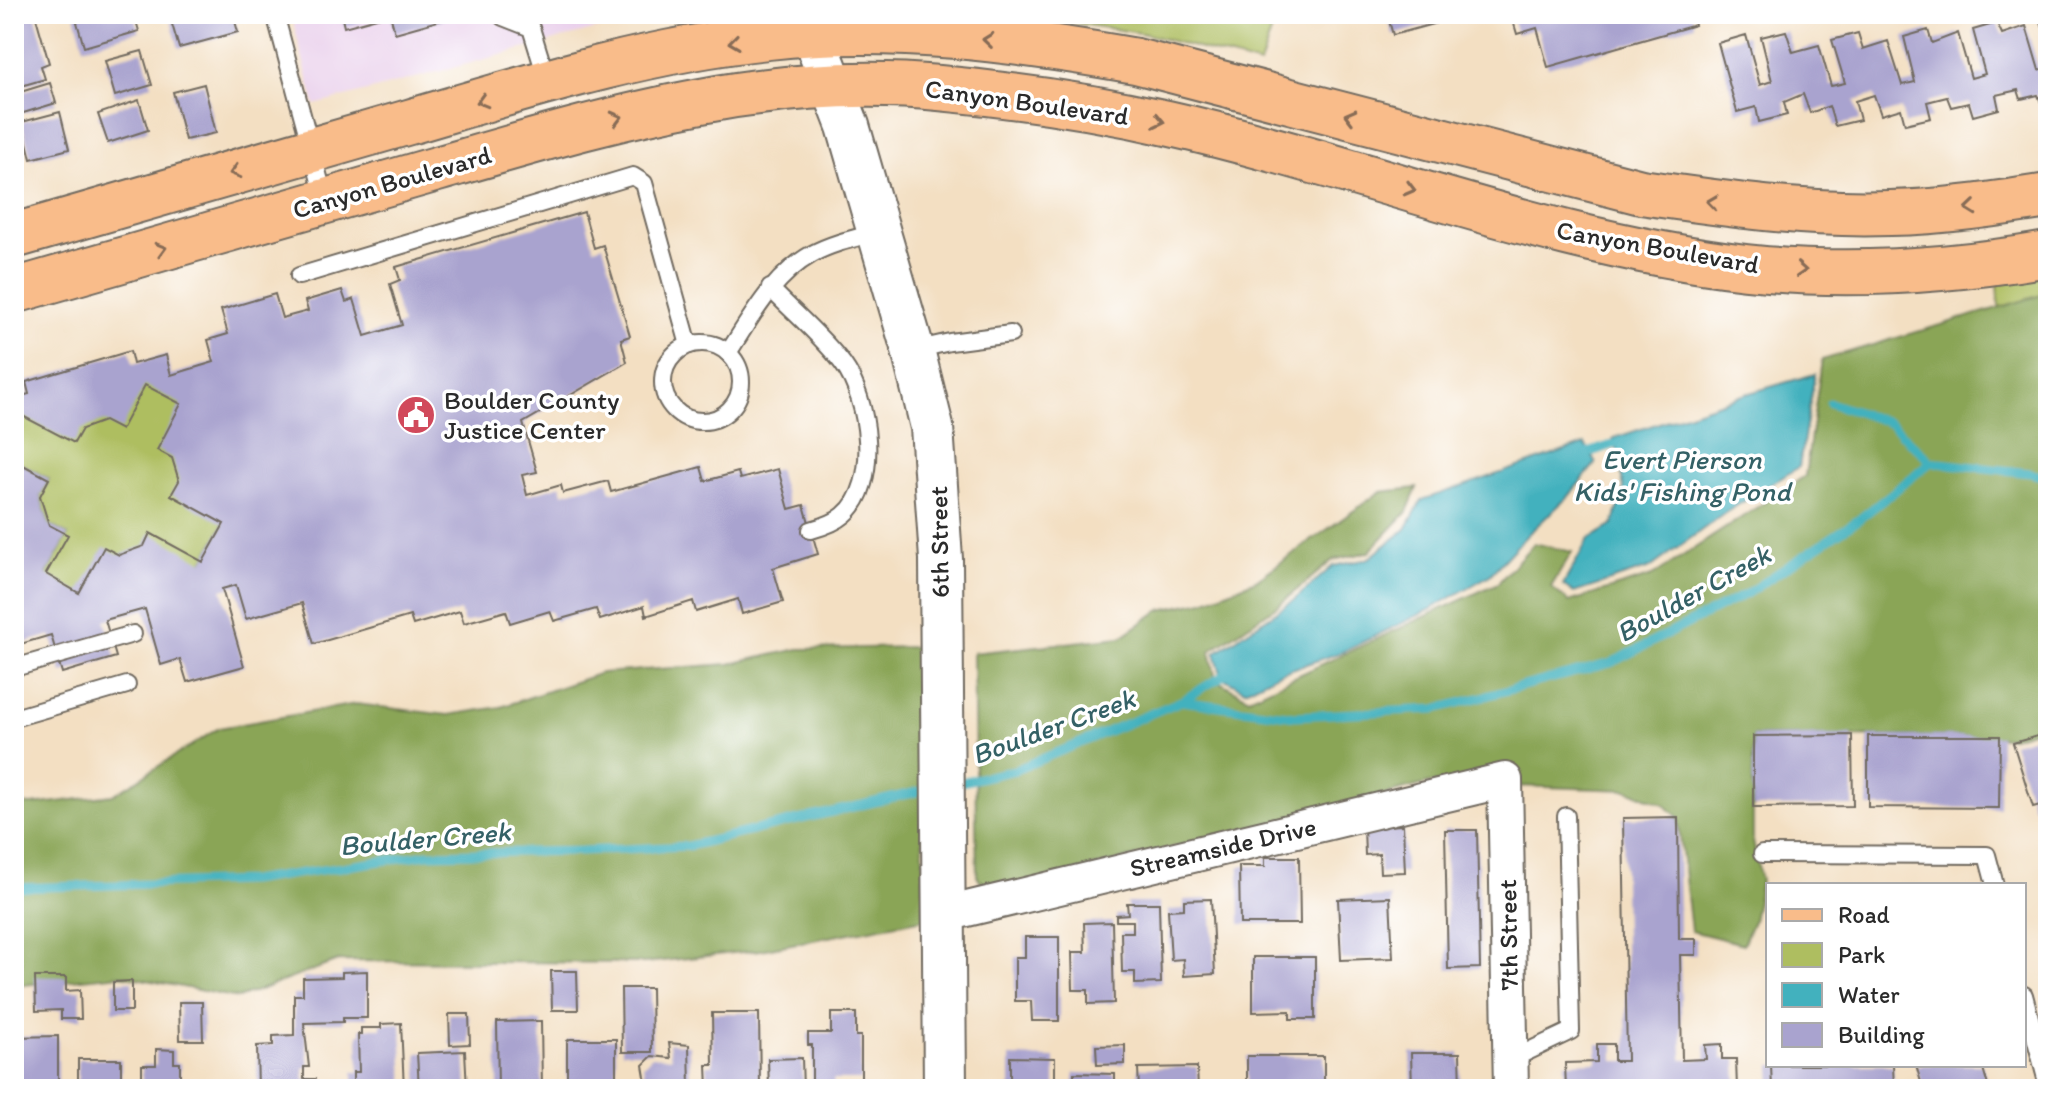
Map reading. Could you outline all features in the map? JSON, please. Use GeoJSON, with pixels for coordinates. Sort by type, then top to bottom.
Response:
{"type":"FeatureCollection","features":[{"type":"Feature","properties":{"kind":"main road","name":"Canyon Boulevard"},"geometry":{"type":"LineString","coordinates":[[14,236],[626,60],[768,37],[809,24],[867,32],[959,37],[1065,48],[1136,61],[1641,192],[1724,204],[1803,211],[1889,213],[1975,208],[2048,196]]}},
{"type":"Feature","properties":{"kind":"main road","name":"Canyon Boulevard"},"geometry":{"type":"LineString","coordinates":[[14,291],[635,113],[786,87],[832,85],[936,87],[1093,108],[1170,123],[1557,230],[1651,251],[1745,266],[1822,272],[1892,271],[1965,266],[2048,254]]}},
{"type":"Feature","properties":{"kind":"street","name":"6th Street"},"geometry":{"type":"LineString","coordinates":[[809,24],[848,126],[879,232],[930,416],[937,468],[941,559],[945,1089]]}},
{"type":"Feature","properties":{"kind":"street","name":"Streamside Drive"},"geometry":{"type":"LineString","coordinates":[[942,915],[1505,780]]}},
{"type":"Feature","properties":{"kind":"street","name":"7th Street"},"geometry":{"type":"LineString","coordinates":[[1505,780],[1511,1075]]}},
{"type":"Feature","properties":{"kind":"lane"},"geometry":{"type":"LineString","coordinates":[[275,14],[325,201]]}},
{"type":"Feature","properties":{"kind":"lane"},"geometry":{"type":"LineString","coordinates":[[502,14],[531,28],[547,82]]}},
{"type":"Feature","properties":{"kind":"lane"},"geometry":{"type":"LineString","coordinates":[[299,276],[633,176],[644,183],[689,345]]}},
{"type":"Feature","properties":{"kind":"lane"},"geometry":{"type":"LineString","coordinates":[[728,353],[770,288],[792,267],[814,253],[879,232]]}},
{"type":"Feature","properties":{"kind":"lane"},"geometry":{"type":"LineString","coordinates":[[770,288],[843,363],[862,409],[867,462],[861,494],[846,514],[811,530]]}},
{"type":"Feature","properties":{"kind":"lane"},"geometry":{"type":"LineString","coordinates":[[913,350],[1011,334]]}},
{"type":"Feature","properties":{"kind":"lane"},"geometry":{"type":"LineString","coordinates":[[706,343],[728,353],[740,373],[739,395],[732,407],[715,419],[692,420],[674,409],[663,385],[668,363],[675,354],[689,345],[706,343]]}},
{"type":"Feature","properties":{"kind":"lane"},"geometry":{"type":"LineString","coordinates":[[14,668],[133,634]]}},
{"type":"Feature","properties":{"kind":"lane"},"geometry":{"type":"LineString","coordinates":[[14,718],[127,685]]}},
{"type":"Feature","properties":{"kind":"lane"},"geometry":{"type":"LineString","coordinates":[[1511,1075],[1571,1031],[1566,816]]}},
{"type":"Feature","properties":{"kind":"lane"},"geometry":{"type":"LineString","coordinates":[[1762,854],[1987,855],[1994,883]]}},
{"type":"Feature","properties":{"kind":"lane"},"geometry":{"type":"LineString","coordinates":[[2026,1003],[2048,1086]]}},
{"type":"Feature","properties":{"kind":"shaded area"},"geometry":{"type":"Polygon","coordinates":[[[291,14],[652,14],[315,105],[291,14]]]}},
{"type":"Feature","properties":{"kind":"green space"},"geometry":{"type":"Polygon","coordinates":[[[1015,14],[1277,14],[1260,65],[1146,34],[1015,14]]]}},
{"type":"Feature","properties":{"kind":"green space"},"geometry":{"type":"Polygon","coordinates":[[[2048,272],[2048,424],[2001,357],[1998,280],[2048,272]]]}},
{"type":"Feature","properties":{"kind":"green space"},"geometry":{"type":"Polygon","coordinates":[[[2048,293],[2048,726],[2012,737],[1753,736],[1753,841],[1761,881],[1753,921],[1743,944],[1691,931],[1678,817],[1664,804],[1628,790],[1430,783],[989,893],[977,876],[973,653],[1121,637],[1160,610],[1204,601],[1256,580],[1380,492],[1417,488],[1407,512],[1369,552],[1333,560],[1280,604],[1210,651],[1216,680],[1249,698],[1498,583],[1534,543],[1572,552],[1551,587],[1569,602],[1652,576],[1805,476],[1822,360],[2048,293]]]}},
{"type":"Feature","properties":{"kind":"green space"},"geometry":{"type":"Polygon","coordinates":[[[132,371],[190,402],[224,524],[196,575],[82,608],[40,586],[68,535],[49,525],[40,496],[49,479],[14,460],[14,423],[25,402],[132,371]]]}},
{"type":"Feature","properties":{"kind":"green space"},"geometry":{"type":"Polygon","coordinates":[[[920,647],[924,919],[760,950],[645,963],[338,961],[238,998],[121,975],[14,986],[14,804],[32,805],[113,795],[219,728],[356,704],[448,715],[501,707],[601,673],[729,664],[799,649],[920,647]]]}},
{"type":"Feature","properties":{"kind":"water","name":"Evert Pierson Kids' Fishing Pond"},"geometry":{"type":"Polygon","coordinates":[[[1815,374],[1799,467],[1725,513],[1650,568],[1574,593],[1563,585],[1588,540],[1613,525],[1624,489],[1617,449],[1609,445],[1614,438],[1815,374]]]}},
{"type":"Feature","properties":{"kind":"water"},"geometry":{"type":"Polygon","coordinates":[[[1585,444],[1596,463],[1569,496],[1490,575],[1431,609],[1342,652],[1277,674],[1245,690],[1222,677],[1215,653],[1294,600],[1333,566],[1368,559],[1406,529],[1422,500],[1585,444]]]}},
{"type":"Feature","properties":{"kind":"building"},"geometry":{"type":"Polygon","coordinates":[[[14,14],[35,14],[49,63],[41,66],[45,79],[14,88],[14,35],[19,34],[14,14]]]}},
{"type":"Feature","properties":{"kind":"building"},"geometry":{"type":"Polygon","coordinates":[[[134,14],[139,31],[84,47],[75,15],[134,14]]]}},
{"type":"Feature","properties":{"kind":"building"},"geometry":{"type":"Polygon","coordinates":[[[169,14],[233,14],[238,32],[179,48],[169,14]]]}},
{"type":"Feature","properties":{"kind":"building"},"geometry":{"type":"Polygon","coordinates":[[[341,14],[388,14],[388,15],[344,27],[341,14]]]}},
{"type":"Feature","properties":{"kind":"building"},"geometry":{"type":"Polygon","coordinates":[[[390,14],[451,14],[452,17],[395,33],[390,14]]]}},
{"type":"Feature","properties":{"kind":"building"},"geometry":{"type":"Polygon","coordinates":[[[1387,14],[1466,14],[1466,15],[1393,35],[1387,14]]]}},
{"type":"Feature","properties":{"kind":"building"},"geometry":{"type":"Polygon","coordinates":[[[1511,14],[1692,14],[1695,25],[1548,67],[1537,28],[1517,34],[1511,14]]]}},
{"type":"Feature","properties":{"kind":"building"},"geometry":{"type":"Polygon","coordinates":[[[2048,20],[2048,40],[2047,40],[2041,22],[2048,20]]]}},
{"type":"Feature","properties":{"kind":"building"},"geometry":{"type":"Polygon","coordinates":[[[1997,23],[2002,34],[2026,26],[2039,70],[2048,67],[2048,106],[2043,108],[2038,95],[2021,99],[2018,90],[1996,95],[1999,109],[1973,116],[1969,103],[1951,107],[1947,97],[1927,102],[1931,118],[1905,124],[1901,109],[1881,115],[1874,95],[1855,101],[1860,120],[1835,126],[1829,106],[1810,113],[1803,94],[1784,102],[1787,115],[1759,122],[1756,107],[1737,112],[1718,43],[1746,35],[1760,85],[1772,81],[1761,37],[1786,31],[1793,52],[1819,45],[1831,86],[1845,83],[1832,40],[1858,33],[1863,49],[1888,41],[1902,85],[1915,82],[1904,37],[1928,30],[1932,43],[1958,33],[1971,78],[1985,74],[1973,30],[1997,23]]]}},
{"type":"Feature","properties":{"kind":"building"},"geometry":{"type":"Polygon","coordinates":[[[142,51],[152,85],[115,96],[105,61],[142,51]]]}},
{"type":"Feature","properties":{"kind":"building"},"geometry":{"type":"Polygon","coordinates":[[[50,83],[56,103],[20,114],[14,94],[50,83]]]}},
{"type":"Feature","properties":{"kind":"building"},"geometry":{"type":"Polygon","coordinates":[[[204,84],[216,133],[185,140],[173,92],[204,84]]]}},
{"type":"Feature","properties":{"kind":"building"},"geometry":{"type":"Polygon","coordinates":[[[139,100],[148,130],[108,143],[98,114],[139,100]]]}},
{"type":"Feature","properties":{"kind":"building"},"geometry":{"type":"Polygon","coordinates":[[[60,112],[69,149],[31,159],[22,122],[60,112]]]}},
{"type":"Feature","properties":{"kind":"building"},"geometry":{"type":"Polygon","coordinates":[[[584,212],[594,248],[603,245],[630,336],[621,339],[627,362],[523,423],[537,472],[522,475],[527,495],[561,485],[563,493],[608,481],[611,492],[701,467],[705,481],[738,472],[740,479],[778,469],[789,509],[804,505],[818,554],[773,568],[783,602],[742,614],[738,599],[696,612],[693,601],[646,616],[644,606],[600,620],[596,609],[554,621],[550,611],[510,623],[506,611],[464,623],[460,611],[413,625],[410,616],[314,644],[302,603],[246,619],[236,585],[222,589],[244,666],[187,682],[180,659],[161,665],[145,609],[105,620],[116,657],[62,673],[51,635],[14,646],[14,460],[49,479],[40,496],[49,525],[68,535],[46,574],[79,593],[104,547],[119,555],[144,546],[150,533],[203,562],[224,524],[171,495],[179,481],[172,458],[157,450],[181,404],[145,385],[121,430],[104,421],[82,429],[74,443],[19,414],[14,423],[14,398],[29,394],[26,382],[130,351],[133,364],[166,355],[171,375],[214,362],[208,340],[228,334],[221,310],[275,294],[282,318],[308,311],[305,301],[342,290],[346,302],[354,299],[365,336],[402,325],[390,284],[400,280],[396,267],[584,212]]]}},
{"type":"Feature","properties":{"kind":"building"},"geometry":{"type":"Polygon","coordinates":[[[2048,733],[2048,803],[2033,807],[2013,743],[2048,733]]]}},
{"type":"Feature","properties":{"kind":"building"},"geometry":{"type":"Polygon","coordinates":[[[1852,735],[1853,806],[1753,807],[1753,736],[1852,735]]]}},
{"type":"Feature","properties":{"kind":"building"},"geometry":{"type":"Polygon","coordinates":[[[1868,736],[2000,736],[1999,808],[1868,807],[1868,736]]]}},
{"type":"Feature","properties":{"kind":"building"},"geometry":{"type":"Polygon","coordinates":[[[1678,817],[1679,939],[1696,939],[1696,955],[1680,955],[1682,1060],[1706,1059],[1705,1045],[1722,1044],[1722,1059],[1736,1059],[1737,1089],[1566,1089],[1565,1063],[1597,1062],[1597,1044],[1614,1044],[1614,1061],[1627,1061],[1623,818],[1678,817]]]}},
{"type":"Feature","properties":{"kind":"building"},"geometry":{"type":"Polygon","coordinates":[[[1403,825],[1405,872],[1380,873],[1379,854],[1365,855],[1364,827],[1403,825]]]}},
{"type":"Feature","properties":{"kind":"building"},"geometry":{"type":"Polygon","coordinates":[[[1445,830],[1477,830],[1480,968],[1448,969],[1445,830]]]}},
{"type":"Feature","properties":{"kind":"building"},"geometry":{"type":"Polygon","coordinates":[[[1265,857],[1299,857],[1300,924],[1240,924],[1239,866],[1265,866],[1265,857]]]}},
{"type":"Feature","properties":{"kind":"building"},"geometry":{"type":"Polygon","coordinates":[[[1390,897],[1393,958],[1341,960],[1338,899],[1390,897]]]}},
{"type":"Feature","properties":{"kind":"building"},"geometry":{"type":"Polygon","coordinates":[[[1211,899],[1215,974],[1184,976],[1183,959],[1171,960],[1168,910],[1184,909],[1184,900],[1211,899]]]}},
{"type":"Feature","properties":{"kind":"building"},"geometry":{"type":"Polygon","coordinates":[[[1127,903],[1159,903],[1161,983],[1135,984],[1135,972],[1122,972],[1121,932],[1133,932],[1133,921],[1116,921],[1116,915],[1128,914],[1127,903]]]}},
{"type":"Feature","properties":{"kind":"building"},"geometry":{"type":"Polygon","coordinates":[[[1112,922],[1114,1003],[1088,1004],[1088,990],[1073,990],[1072,952],[1085,952],[1084,923],[1112,922]]]}},
{"type":"Feature","properties":{"kind":"building"},"geometry":{"type":"Polygon","coordinates":[[[1025,937],[1059,937],[1059,1021],[1032,1021],[1031,1001],[1015,1001],[1015,957],[1025,957],[1025,937]]]}},
{"type":"Feature","properties":{"kind":"building"},"geometry":{"type":"Polygon","coordinates":[[[1253,957],[1315,957],[1315,1019],[1290,1019],[1290,1011],[1253,1012],[1253,957]]]}},
{"type":"Feature","properties":{"kind":"building"},"geometry":{"type":"Polygon","coordinates":[[[367,971],[367,1018],[304,1023],[309,1067],[304,1067],[304,1079],[315,1079],[316,1089],[258,1089],[257,1046],[273,1045],[273,1036],[294,1035],[294,995],[303,995],[303,978],[342,977],[342,972],[367,971]]]}},
{"type":"Feature","properties":{"kind":"building"},"geometry":{"type":"Polygon","coordinates":[[[551,971],[577,971],[578,1010],[552,1010],[551,971]]]}},
{"type":"Feature","properties":{"kind":"building"},"geometry":{"type":"Polygon","coordinates":[[[35,977],[66,977],[66,991],[80,990],[81,1019],[61,1019],[61,1010],[36,1011],[35,977]]]}},
{"type":"Feature","properties":{"kind":"building"},"geometry":{"type":"Polygon","coordinates":[[[132,981],[132,1011],[113,1011],[113,982],[132,981]]]}},
{"type":"Feature","properties":{"kind":"building"},"geometry":{"type":"Polygon","coordinates":[[[621,988],[651,988],[652,1052],[622,1052],[621,988]]]}},
{"type":"Feature","properties":{"kind":"building"},"geometry":{"type":"Polygon","coordinates":[[[179,1002],[202,1002],[203,1040],[180,1040],[179,1002]]]}},
{"type":"Feature","properties":{"kind":"building"},"geometry":{"type":"Polygon","coordinates":[[[712,1013],[759,1013],[760,1089],[708,1089],[707,1065],[713,1065],[712,1013]]]}},
{"type":"Feature","properties":{"kind":"building"},"geometry":{"type":"Polygon","coordinates":[[[831,1013],[856,1013],[856,1036],[861,1036],[861,1080],[833,1080],[834,1085],[812,1085],[812,1045],[808,1045],[808,1033],[831,1033],[831,1013]]]}},
{"type":"Feature","properties":{"kind":"building"},"geometry":{"type":"Polygon","coordinates":[[[449,1014],[469,1014],[470,1044],[450,1045],[449,1014]]]}},
{"type":"Feature","properties":{"kind":"building"},"geometry":{"type":"Polygon","coordinates":[[[541,1021],[542,1089],[498,1089],[497,1022],[541,1021]]]}},
{"type":"Feature","properties":{"kind":"building"},"geometry":{"type":"Polygon","coordinates":[[[401,1023],[404,1089],[353,1089],[353,1072],[359,1072],[358,1034],[361,1034],[361,1028],[381,1028],[381,1024],[401,1023]]]}},
{"type":"Feature","properties":{"kind":"building"},"geometry":{"type":"Polygon","coordinates":[[[58,1036],[58,1089],[14,1089],[14,1037],[58,1036]]]}},
{"type":"Feature","properties":{"kind":"building"},"geometry":{"type":"Polygon","coordinates":[[[616,1039],[616,1077],[610,1079],[611,1089],[575,1089],[574,1082],[567,1082],[567,1041],[616,1039]]]}},
{"type":"Feature","properties":{"kind":"building"},"geometry":{"type":"Polygon","coordinates":[[[669,1043],[689,1045],[690,1089],[647,1089],[643,1065],[652,1056],[671,1058],[669,1043]]]}},
{"type":"Feature","properties":{"kind":"building"},"geometry":{"type":"Polygon","coordinates":[[[1125,1045],[1125,1064],[1097,1065],[1096,1046],[1125,1045]]]}},
{"type":"Feature","properties":{"kind":"building"},"geometry":{"type":"Polygon","coordinates":[[[156,1049],[174,1050],[174,1063],[180,1063],[180,1089],[142,1089],[142,1065],[156,1065],[156,1049]]]}},
{"type":"Feature","properties":{"kind":"building"},"geometry":{"type":"Polygon","coordinates":[[[465,1051],[467,1089],[419,1089],[417,1053],[465,1051]]]}},
{"type":"Feature","properties":{"kind":"building"},"geometry":{"type":"Polygon","coordinates":[[[1411,1053],[1460,1053],[1461,1089],[1412,1089],[1411,1053]]]}},
{"type":"Feature","properties":{"kind":"building"},"geometry":{"type":"Polygon","coordinates":[[[1247,1056],[1324,1056],[1324,1089],[1247,1089],[1247,1056]]]}},
{"type":"Feature","properties":{"kind":"building"},"geometry":{"type":"Polygon","coordinates":[[[1010,1057],[1055,1058],[1055,1089],[1010,1089],[1010,1057]]]}},
{"type":"Feature","properties":{"kind":"building"},"geometry":{"type":"Polygon","coordinates":[[[802,1058],[803,1089],[769,1089],[768,1059],[802,1058]]]}},
{"type":"Feature","properties":{"kind":"building"},"geometry":{"type":"Polygon","coordinates":[[[78,1059],[121,1059],[121,1089],[78,1089],[78,1059]]]}},
{"type":"Feature","properties":{"kind":"building"},"geometry":{"type":"Polygon","coordinates":[[[1197,1067],[1198,1089],[1139,1089],[1138,1068],[1197,1067]]]}},
{"type":"Feature","properties":{"kind":"building"},"geometry":{"type":"Polygon","coordinates":[[[1771,1067],[1893,1067],[1894,1089],[1772,1089],[1771,1067]]]}},
{"type":"Feature","properties":{"kind":"building"},"geometry":{"type":"Polygon","coordinates":[[[1917,1067],[1983,1067],[1989,1089],[1923,1089],[1917,1067]]]}},
{"type":"Feature","properties":{"kind":"building"},"geometry":{"type":"Polygon","coordinates":[[[1074,1073],[1115,1074],[1115,1089],[1074,1089],[1074,1073]]]}},
{"type":"Feature","properties":{"kind":"waterway"},"geometry":{"type":"LineString","coordinates":[[1830,403],[1890,423],[1931,462]]}},
{"type":"Feature","properties":{"kind":"waterway"},"geometry":{"type":"LineString","coordinates":[[1579,456],[1618,443]]}},
{"type":"Feature","properties":{"kind":"waterway","name":"Boulder Creek"},"geometry":{"type":"LineString","coordinates":[[952,784],[1015,770],[1181,701],[1295,716],[1436,709],[1611,663],[1746,594],[1858,520],[1931,462],[2030,473],[2048,478]]}},
{"type":"Feature","properties":{"kind":"waterway"},"geometry":{"type":"LineString","coordinates":[[1181,701],[1229,672]]}},
{"type":"Feature","properties":{"kind":"waterway","name":"Boulder Creek"},"geometry":{"type":"LineString","coordinates":[[14,888],[250,881],[427,854],[688,846],[934,788]]}},
{"type":"Feature","properties":{"kind":"place","name":"Boulder County Justice Center"},"geometry":{"type":"Point","coordinates":[416,415]}}]}
